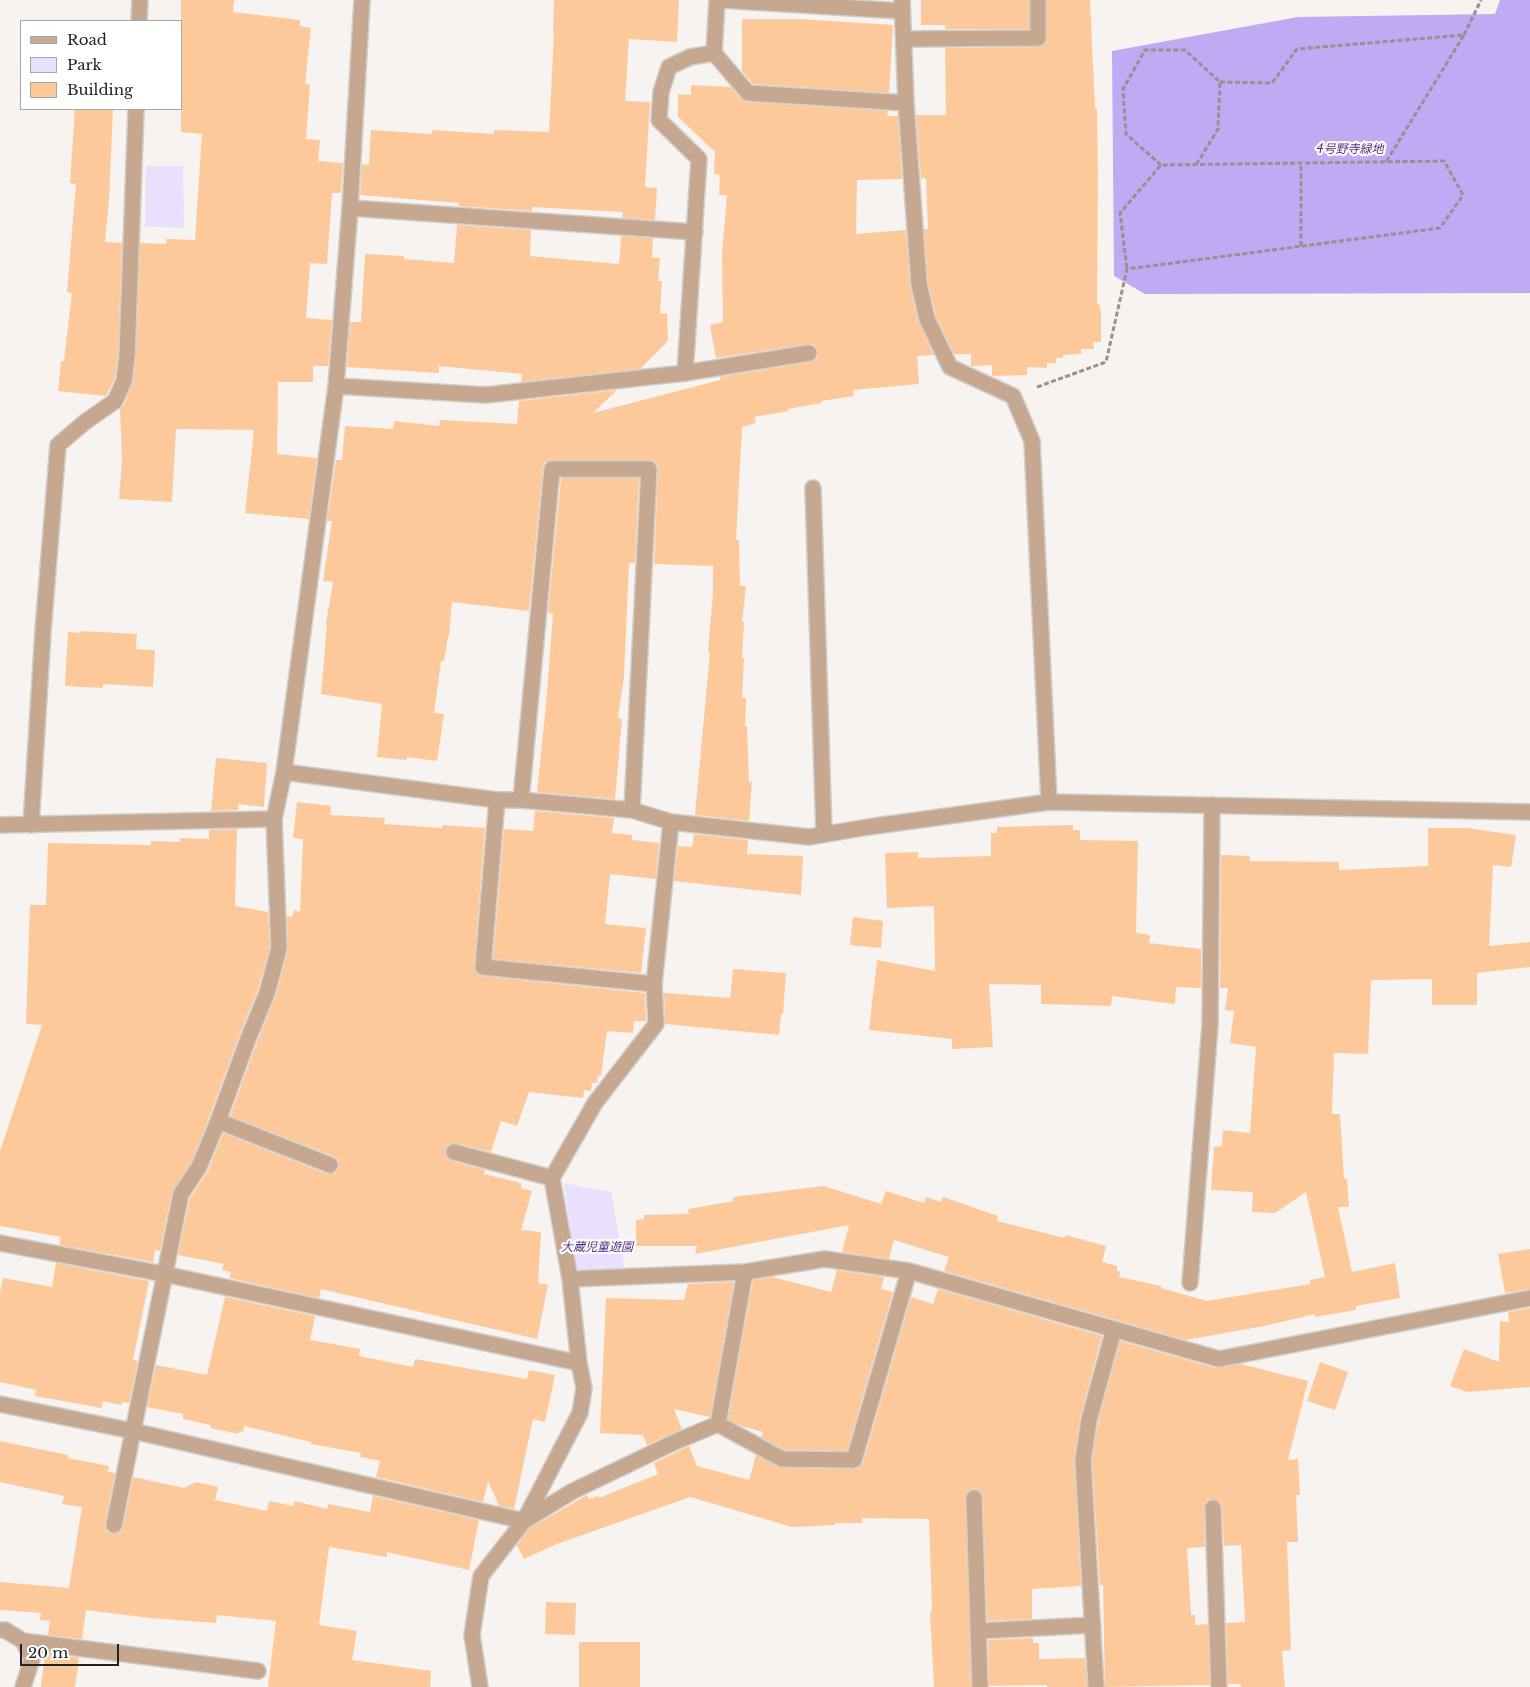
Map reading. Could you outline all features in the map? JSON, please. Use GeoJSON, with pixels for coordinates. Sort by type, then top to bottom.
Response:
{"type":"FeatureCollection","features":[{"type":"Feature","properties":{"kind":"street"},"geometry":{"type":"LineString","coordinates":[[139,20],[140,0]]}},
{"type":"Feature","properties":{"kind":"street"},"geometry":{"type":"LineString","coordinates":[[114,1525],[181,1194],[198,1167],[218,1121],[267,993],[279,948],[274,819],[284,772],[336,386],[350,208],[362,0]]}},
{"type":"Feature","properties":{"kind":"street"},"geometry":{"type":"LineString","coordinates":[[906,103],[748,93],[714,53],[719,0],[902,6],[906,103],[919,284],[928,318],[950,367],[1013,396],[1032,441],[1049,802]]}},
{"type":"Feature","properties":{"kind":"street"},"geometry":{"type":"LineString","coordinates":[[904,39],[1038,38],[1038,0]]}},
{"type":"Feature","properties":{"kind":"street"},"geometry":{"type":"LineString","coordinates":[[686,373],[699,159],[659,120],[661,92],[669,67],[690,57],[714,53]]}},
{"type":"Feature","properties":{"kind":"street"},"geometry":{"type":"LineString","coordinates":[[31,824],[43,632],[58,445],[85,422],[115,401],[124,381],[127,356],[136,110]]}},
{"type":"Feature","properties":{"kind":"street"},"geometry":{"type":"LineString","coordinates":[[350,208],[695,232]]}},
{"type":"Feature","properties":{"kind":"street"},"geometry":{"type":"LineString","coordinates":[[336,386],[486,395],[686,373],[809,353]]}},
{"type":"Feature","properties":{"kind":"street"},"geometry":{"type":"LineString","coordinates":[[520,800],[552,469],[649,469],[632,810]]}},
{"type":"Feature","properties":{"kind":"street"},"geometry":{"type":"LineString","coordinates":[[813,488],[824,834]]}},
{"type":"Feature","properties":{"kind":"street"},"geometry":{"type":"LineString","coordinates":[[284,772],[497,800],[520,800],[632,810],[671,822],[808,837],[1049,802],[1530,812]]}},
{"type":"Feature","properties":{"kind":"street"},"geometry":{"type":"LineString","coordinates":[[497,800],[483,967],[654,984]]}},
{"type":"Feature","properties":{"kind":"street"},"geometry":{"type":"LineString","coordinates":[[1190,1283],[1210,1025],[1212,805]]}},
{"type":"Feature","properties":{"kind":"street"},"geometry":{"type":"LineString","coordinates":[[0,825],[274,819]]}},
{"type":"Feature","properties":{"kind":"street"},"geometry":{"type":"LineString","coordinates":[[480,1687],[472,1635],[481,1576],[524,1521],[580,1414],[584,1388],[579,1363],[570,1279],[552,1178],[595,1102],[656,1024],[654,984],[671,822]]}},
{"type":"Feature","properties":{"kind":"street"},"geometry":{"type":"LineString","coordinates":[[218,1121],[330,1165]]}},
{"type":"Feature","properties":{"kind":"street"},"geometry":{"type":"LineString","coordinates":[[454,1152],[552,1178]]}},
{"type":"Feature","properties":{"kind":"street"},"geometry":{"type":"LineString","coordinates":[[0,1243],[164,1274],[579,1363]]}},
{"type":"Feature","properties":{"kind":"street"},"geometry":{"type":"LineString","coordinates":[[570,1279],[745,1272],[825,1259],[909,1271],[1219,1358],[1530,1298]]}},
{"type":"Feature","properties":{"kind":"street"},"geometry":{"type":"LineString","coordinates":[[718,1424],[782,1459],[854,1460],[909,1271]]}},
{"type":"Feature","properties":{"kind":"street"},"geometry":{"type":"LineString","coordinates":[[718,1424],[745,1272]]}},
{"type":"Feature","properties":{"kind":"street"},"geometry":{"type":"LineString","coordinates":[[1096,1687],[1083,1460],[1089,1420],[1114,1329]]}},
{"type":"Feature","properties":{"kind":"street"},"geometry":{"type":"LineString","coordinates":[[0,1404],[133,1431],[524,1521],[573,1490],[677,1441],[718,1424]]}},
{"type":"Feature","properties":{"kind":"street"},"geometry":{"type":"LineString","coordinates":[[974,1498],[980,1687]]}},
{"type":"Feature","properties":{"kind":"street"},"geometry":{"type":"LineString","coordinates":[[1213,1508],[1219,1687]]}},
{"type":"Feature","properties":{"kind":"street"},"geometry":{"type":"LineString","coordinates":[[978,1631],[1093,1625]]}},
{"type":"Feature","properties":{"kind":"street"},"geometry":{"type":"LineString","coordinates":[[0,1630],[5,1630],[23,1641],[258,1671]]}},
{"type":"Feature","properties":{"kind":"street"},"geometry":{"type":"LineString","coordinates":[[23,1641],[32,1660],[23,1687]]}},
{"type":"Feature","properties":{"kind":"path"},"geometry":{"type":"LineString","coordinates":[[1386,162],[1464,35],[1481,0]]}},
{"type":"Feature","properties":{"kind":"path"},"geometry":{"type":"LineString","coordinates":[[1127,269],[1440,228],[1463,195],[1444,161],[1161,165],[1126,134],[1123,88],[1145,50],[1185,50],[1220,82],[1272,83],[1297,49],[1464,35]]}},
{"type":"Feature","properties":{"kind":"path"},"geometry":{"type":"LineString","coordinates":[[1196,165],[1218,128],[1220,82]]}},
{"type":"Feature","properties":{"kind":"path"},"geometry":{"type":"LineString","coordinates":[[1300,246],[1301,164]]}},
{"type":"Feature","properties":{"kind":"path"},"geometry":{"type":"LineString","coordinates":[[1013,396],[1106,362],[1127,269],[1120,213],[1161,165]]}},
{"type":"Feature","properties":{"kind":"green space","name":"4号野寺緑地"},"geometry":{"type":"Polygon","coordinates":[[[1500,0],[1530,0],[1530,293],[1145,294],[1114,276],[1112,51],[1298,17],[1495,14],[1500,0]]]}},
{"type":"Feature","properties":{"kind":"green space"},"geometry":{"type":"Polygon","coordinates":[[[146,166],[183,166],[184,228],[145,227],[146,166]]]}},
{"type":"Feature","properties":{"kind":"green space","name":"大蔵児童遊園"},"geometry":{"type":"Polygon","coordinates":[[[564,1183],[611,1192],[625,1270],[576,1274],[564,1183]]]}},
{"type":"Feature","properties":{"kind":"building"},"geometry":{"type":"Polygon","coordinates":[[[181,0],[234,0],[233,12],[300,20],[300,26],[311,28],[305,84],[310,84],[306,139],[320,140],[318,161],[343,163],[341,193],[332,193],[327,264],[310,263],[306,318],[332,320],[328,366],[313,366],[313,382],[278,382],[277,454],[317,458],[309,519],[245,513],[254,430],[176,429],[172,502],[119,499],[122,460],[120,409],[124,405],[133,382],[136,356],[140,243],[166,244],[166,239],[195,240],[202,134],[181,132],[181,0]]]}},
{"type":"Feature","properties":{"kind":"building"},"geometry":{"type":"Polygon","coordinates":[[[554,0],[679,0],[677,42],[629,39],[625,101],[650,102],[645,187],[657,188],[655,220],[622,218],[623,212],[532,207],[532,211],[459,206],[459,203],[360,195],[362,164],[369,165],[371,130],[432,134],[432,130],[494,134],[494,130],[549,132],[554,0]]]}},
{"type":"Feature","properties":{"kind":"building"},"geometry":{"type":"Polygon","coordinates":[[[921,0],[1029,0],[1029,29],[945,29],[945,25],[921,25],[921,0]]]}},
{"type":"Feature","properties":{"kind":"building"},"geometry":{"type":"Polygon","coordinates":[[[1047,0],[1090,0],[1095,109],[1097,109],[1097,304],[1099,304],[1101,311],[1101,342],[1093,342],[1094,349],[1081,349],[1081,354],[1063,355],[1063,358],[1056,358],[1056,363],[1047,363],[1047,368],[1027,367],[1027,375],[992,376],[992,365],[971,366],[971,354],[954,354],[936,316],[928,283],[924,229],[928,229],[926,178],[921,179],[916,115],[946,115],[945,48],[1043,46],[1047,38],[1047,0]]]}},
{"type":"Feature","properties":{"kind":"building"},"geometry":{"type":"Polygon","coordinates":[[[742,19],[799,19],[893,25],[889,93],[753,84],[742,71],[742,19]]]}},
{"type":"Feature","properties":{"kind":"building"},"geometry":{"type":"Polygon","coordinates":[[[691,85],[731,87],[741,99],[747,102],[888,111],[887,116],[898,116],[902,179],[857,180],[856,234],[906,230],[910,286],[918,321],[934,355],[917,356],[919,384],[853,390],[854,396],[821,401],[821,403],[788,409],[789,411],[754,417],[756,423],[742,427],[736,540],[739,540],[740,586],[746,586],[742,622],[744,622],[742,658],[744,658],[742,698],[746,698],[745,726],[747,726],[749,782],[752,782],[749,821],[695,815],[710,652],[708,652],[713,593],[713,566],[654,564],[658,469],[657,464],[650,460],[552,460],[544,463],[529,611],[452,602],[449,636],[444,661],[441,661],[434,713],[444,714],[437,761],[407,757],[407,760],[377,757],[382,704],[321,694],[326,624],[333,582],[323,581],[332,521],[327,521],[336,460],[342,460],[345,426],[393,429],[394,421],[439,426],[440,420],[517,424],[519,401],[617,390],[593,413],[720,380],[720,377],[810,362],[818,357],[817,348],[813,344],[808,344],[716,358],[710,325],[723,322],[722,254],[727,195],[719,195],[720,175],[714,174],[715,152],[678,117],[678,94],[691,95],[691,85]]]}},
{"type":"Feature","properties":{"kind":"building"},"geometry":{"type":"Polygon","coordinates":[[[75,110],[113,110],[105,242],[122,243],[118,355],[115,378],[106,396],[58,391],[61,361],[64,361],[72,293],[67,292],[76,184],[70,183],[75,110]]]}},
{"type":"Feature","properties":{"kind":"building"},"geometry":{"type":"Polygon","coordinates":[[[457,225],[531,230],[530,256],[619,264],[621,236],[653,238],[652,258],[660,258],[658,281],[662,281],[660,314],[667,313],[668,341],[640,369],[521,382],[522,374],[439,366],[439,373],[347,367],[350,322],[361,322],[365,254],[404,256],[404,259],[454,263],[457,225]]]}},
{"type":"Feature","properties":{"kind":"building"},"geometry":{"type":"Polygon","coordinates":[[[561,478],[639,478],[635,563],[629,563],[624,676],[618,718],[622,719],[615,799],[537,792],[553,614],[548,613],[561,478]]]}},
{"type":"Feature","properties":{"kind":"building"},"geometry":{"type":"Polygon","coordinates":[[[81,631],[137,634],[136,649],[155,650],[153,687],[103,684],[103,688],[65,686],[68,632],[81,633],[81,631]]]}},
{"type":"Feature","properties":{"kind":"building"},"geometry":{"type":"Polygon","coordinates":[[[216,758],[267,763],[264,807],[238,804],[238,810],[211,811],[216,758]]]}},
{"type":"Feature","properties":{"kind":"building"},"geometry":{"type":"Polygon","coordinates":[[[297,802],[331,806],[330,815],[385,818],[384,824],[442,828],[443,825],[485,828],[474,966],[477,974],[645,993],[646,1021],[634,1021],[633,1033],[607,1031],[601,1076],[598,1075],[597,1083],[592,1083],[591,1091],[584,1090],[583,1098],[529,1092],[517,1126],[501,1121],[491,1152],[456,1143],[448,1145],[445,1149],[445,1155],[451,1161],[485,1170],[484,1174],[521,1183],[521,1188],[532,1191],[521,1230],[541,1232],[538,1283],[548,1285],[537,1339],[321,1289],[319,1298],[229,1278],[231,1272],[222,1270],[224,1264],[178,1255],[190,1198],[208,1171],[223,1133],[327,1174],[335,1173],[339,1168],[338,1160],[333,1156],[230,1116],[276,995],[288,950],[287,916],[292,917],[294,910],[300,912],[303,839],[293,838],[297,802]]]}},
{"type":"Feature","properties":{"kind":"building"},"geometry":{"type":"Polygon","coordinates":[[[535,811],[614,818],[612,833],[632,835],[632,840],[659,843],[656,879],[610,874],[605,924],[646,928],[641,973],[493,959],[504,829],[533,831],[535,811]]]}},
{"type":"Feature","properties":{"kind":"building"},"geometry":{"type":"Polygon","coordinates":[[[1073,825],[1073,830],[1080,830],[1080,840],[1138,841],[1136,933],[1150,935],[1149,943],[1201,949],[1201,988],[1176,987],[1175,1004],[1112,996],[1111,1006],[1041,1004],[1041,985],[989,984],[993,1047],[952,1049],[952,1039],[869,1030],[877,960],[935,971],[934,906],[887,908],[885,853],[918,852],[918,858],[991,856],[991,833],[997,833],[997,827],[1073,825]]]}},
{"type":"Feature","properties":{"kind":"building"},"geometry":{"type":"Polygon","coordinates":[[[1428,828],[1467,828],[1516,835],[1511,867],[1493,865],[1489,946],[1530,942],[1530,967],[1477,973],[1477,1005],[1432,1005],[1432,979],[1371,980],[1368,1054],[1334,1053],[1332,1114],[1340,1114],[1344,1179],[1347,1179],[1349,1207],[1338,1207],[1352,1272],[1395,1263],[1400,1298],[1356,1306],[1356,1310],[1315,1317],[1315,1314],[1264,1326],[1186,1340],[944,1271],[949,1257],[894,1240],[889,1259],[842,1252],[849,1225],[695,1254],[697,1246],[636,1246],[636,1220],[644,1219],[644,1215],[689,1214],[688,1209],[734,1201],[733,1197],[824,1186],[881,1204],[886,1191],[924,1203],[926,1197],[941,1202],[943,1197],[998,1216],[997,1221],[1065,1238],[1065,1235],[1106,1246],[1102,1262],[1117,1266],[1117,1271],[1120,1272],[1119,1277],[1161,1286],[1161,1288],[1207,1301],[1310,1284],[1310,1280],[1325,1277],[1306,1192],[1275,1213],[1252,1212],[1253,1192],[1211,1190],[1214,1147],[1222,1146],[1223,1130],[1250,1133],[1256,1047],[1230,1043],[1234,1011],[1225,1010],[1228,988],[1220,988],[1221,855],[1250,856],[1250,861],[1339,862],[1339,870],[1428,866],[1428,828]]]}},
{"type":"Feature","properties":{"kind":"building"},"geometry":{"type":"Polygon","coordinates":[[[237,829],[235,906],[268,912],[270,947],[258,990],[191,1163],[172,1192],[160,1251],[155,1250],[153,1262],[59,1245],[61,1237],[0,1226],[0,1151],[42,1025],[26,1024],[30,905],[46,905],[48,843],[151,845],[151,841],[180,842],[180,838],[209,839],[209,830],[237,829]]]}},
{"type":"Feature","properties":{"kind":"building"},"geometry":{"type":"Polygon","coordinates":[[[694,834],[748,840],[747,854],[803,856],[801,895],[674,881],[678,846],[692,847],[694,834]]]}},
{"type":"Feature","properties":{"kind":"building"},"geometry":{"type":"Polygon","coordinates":[[[853,917],[883,921],[881,948],[850,945],[853,917]]]}},
{"type":"Feature","properties":{"kind":"building"},"geometry":{"type":"Polygon","coordinates":[[[733,969],[786,973],[783,1014],[781,1014],[779,1035],[665,1024],[664,993],[730,998],[733,969]]]}},
{"type":"Feature","properties":{"kind":"building"},"geometry":{"type":"Polygon","coordinates":[[[1530,1249],[1530,1289],[1505,1293],[1498,1254],[1530,1249]]]}},
{"type":"Feature","properties":{"kind":"building"},"geometry":{"type":"Polygon","coordinates":[[[56,1263],[149,1281],[133,1360],[138,1361],[129,1403],[122,1402],[122,1405],[103,1401],[102,1408],[35,1396],[36,1390],[0,1382],[0,1292],[3,1278],[52,1287],[56,1263]]]}},
{"type":"Feature","properties":{"kind":"building"},"geometry":{"type":"Polygon","coordinates":[[[837,1270],[884,1277],[881,1289],[893,1292],[847,1451],[784,1450],[761,1437],[763,1432],[741,1426],[728,1419],[753,1280],[772,1277],[831,1292],[837,1270]]]}},
{"type":"Feature","properties":{"kind":"building"},"geometry":{"type":"Polygon","coordinates":[[[734,1282],[710,1417],[674,1409],[682,1429],[647,1445],[643,1435],[600,1433],[606,1298],[684,1300],[688,1284],[734,1282]]]}},
{"type":"Feature","properties":{"kind":"building"},"geometry":{"type":"Polygon","coordinates":[[[938,1289],[1102,1336],[1080,1418],[1074,1459],[1081,1586],[1032,1589],[1032,1619],[987,1621],[983,1498],[982,1493],[974,1489],[966,1494],[971,1687],[934,1687],[930,1611],[932,1611],[929,1519],[862,1518],[862,1523],[835,1523],[835,1525],[792,1527],[690,1497],[557,1544],[524,1559],[517,1545],[530,1528],[587,1495],[589,1499],[599,1496],[599,1498],[658,1474],[654,1463],[689,1446],[697,1466],[749,1480],[756,1455],[782,1468],[859,1468],[863,1463],[911,1297],[933,1304],[938,1289]]]}},
{"type":"Feature","properties":{"kind":"building"},"geometry":{"type":"Polygon","coordinates":[[[225,1297],[315,1316],[310,1340],[360,1349],[359,1356],[413,1367],[415,1359],[527,1379],[529,1370],[555,1375],[545,1422],[533,1419],[514,1509],[499,1506],[488,1481],[483,1502],[376,1477],[380,1461],[360,1457],[361,1453],[311,1444],[311,1442],[244,1426],[243,1432],[239,1431],[239,1434],[210,1428],[210,1425],[183,1419],[183,1414],[147,1407],[156,1365],[207,1375],[225,1297]]]}},
{"type":"Feature","properties":{"kind":"building"},"geometry":{"type":"Polygon","coordinates":[[[1530,1308],[1530,1387],[1467,1392],[1450,1386],[1464,1349],[1499,1362],[1500,1321],[1509,1322],[1508,1312],[1530,1308]]]}},
{"type":"Feature","properties":{"kind":"building"},"geometry":{"type":"Polygon","coordinates":[[[1120,1341],[1216,1368],[1241,1364],[1308,1381],[1288,1460],[1298,1459],[1300,1495],[1296,1495],[1298,1542],[1287,1542],[1291,1650],[1282,1651],[1285,1687],[1241,1687],[1240,1684],[1228,1684],[1226,1623],[1245,1622],[1241,1545],[1224,1546],[1222,1507],[1221,1503],[1213,1499],[1208,1500],[1204,1508],[1205,1547],[1187,1548],[1191,1615],[1195,1615],[1195,1625],[1208,1624],[1210,1685],[1105,1687],[1103,1585],[1100,1585],[1092,1460],[1098,1422],[1120,1341]]]}},
{"type":"Feature","properties":{"kind":"building"},"geometry":{"type":"Polygon","coordinates":[[[1320,1362],[1348,1372],[1335,1410],[1307,1401],[1320,1362]]]}},
{"type":"Feature","properties":{"kind":"building"},"geometry":{"type":"Polygon","coordinates":[[[0,1441],[68,1455],[68,1458],[109,1466],[108,1472],[115,1473],[105,1524],[107,1532],[113,1534],[117,1534],[123,1527],[133,1477],[184,1488],[196,1482],[218,1487],[215,1500],[267,1511],[269,1501],[293,1506],[295,1501],[327,1509],[328,1504],[370,1512],[373,1496],[479,1520],[469,1570],[387,1552],[387,1557],[329,1547],[319,1625],[357,1631],[352,1660],[431,1671],[430,1687],[268,1687],[276,1621],[217,1615],[216,1623],[150,1618],[86,1610],[82,1639],[48,1635],[50,1621],[40,1620],[41,1613],[0,1610],[0,1582],[69,1588],[82,1507],[62,1504],[64,1496],[0,1482],[0,1441]]]}},
{"type":"Feature","properties":{"kind":"building"},"geometry":{"type":"Polygon","coordinates":[[[546,1602],[576,1603],[575,1635],[545,1634],[546,1602]]]}},
{"type":"Feature","properties":{"kind":"building"},"geometry":{"type":"Polygon","coordinates":[[[1033,1638],[1033,1643],[1039,1643],[1039,1659],[1085,1658],[1087,1687],[1047,1687],[1047,1685],[989,1686],[988,1640],[1033,1638]]]}},
{"type":"Feature","properties":{"kind":"building"},"geometry":{"type":"Polygon","coordinates":[[[579,1642],[640,1642],[640,1687],[579,1687],[579,1642]]]}},
{"type":"Feature","properties":{"kind":"building"},"geometry":{"type":"Polygon","coordinates":[[[45,1653],[79,1658],[75,1687],[41,1687],[45,1653]]]}}]}
